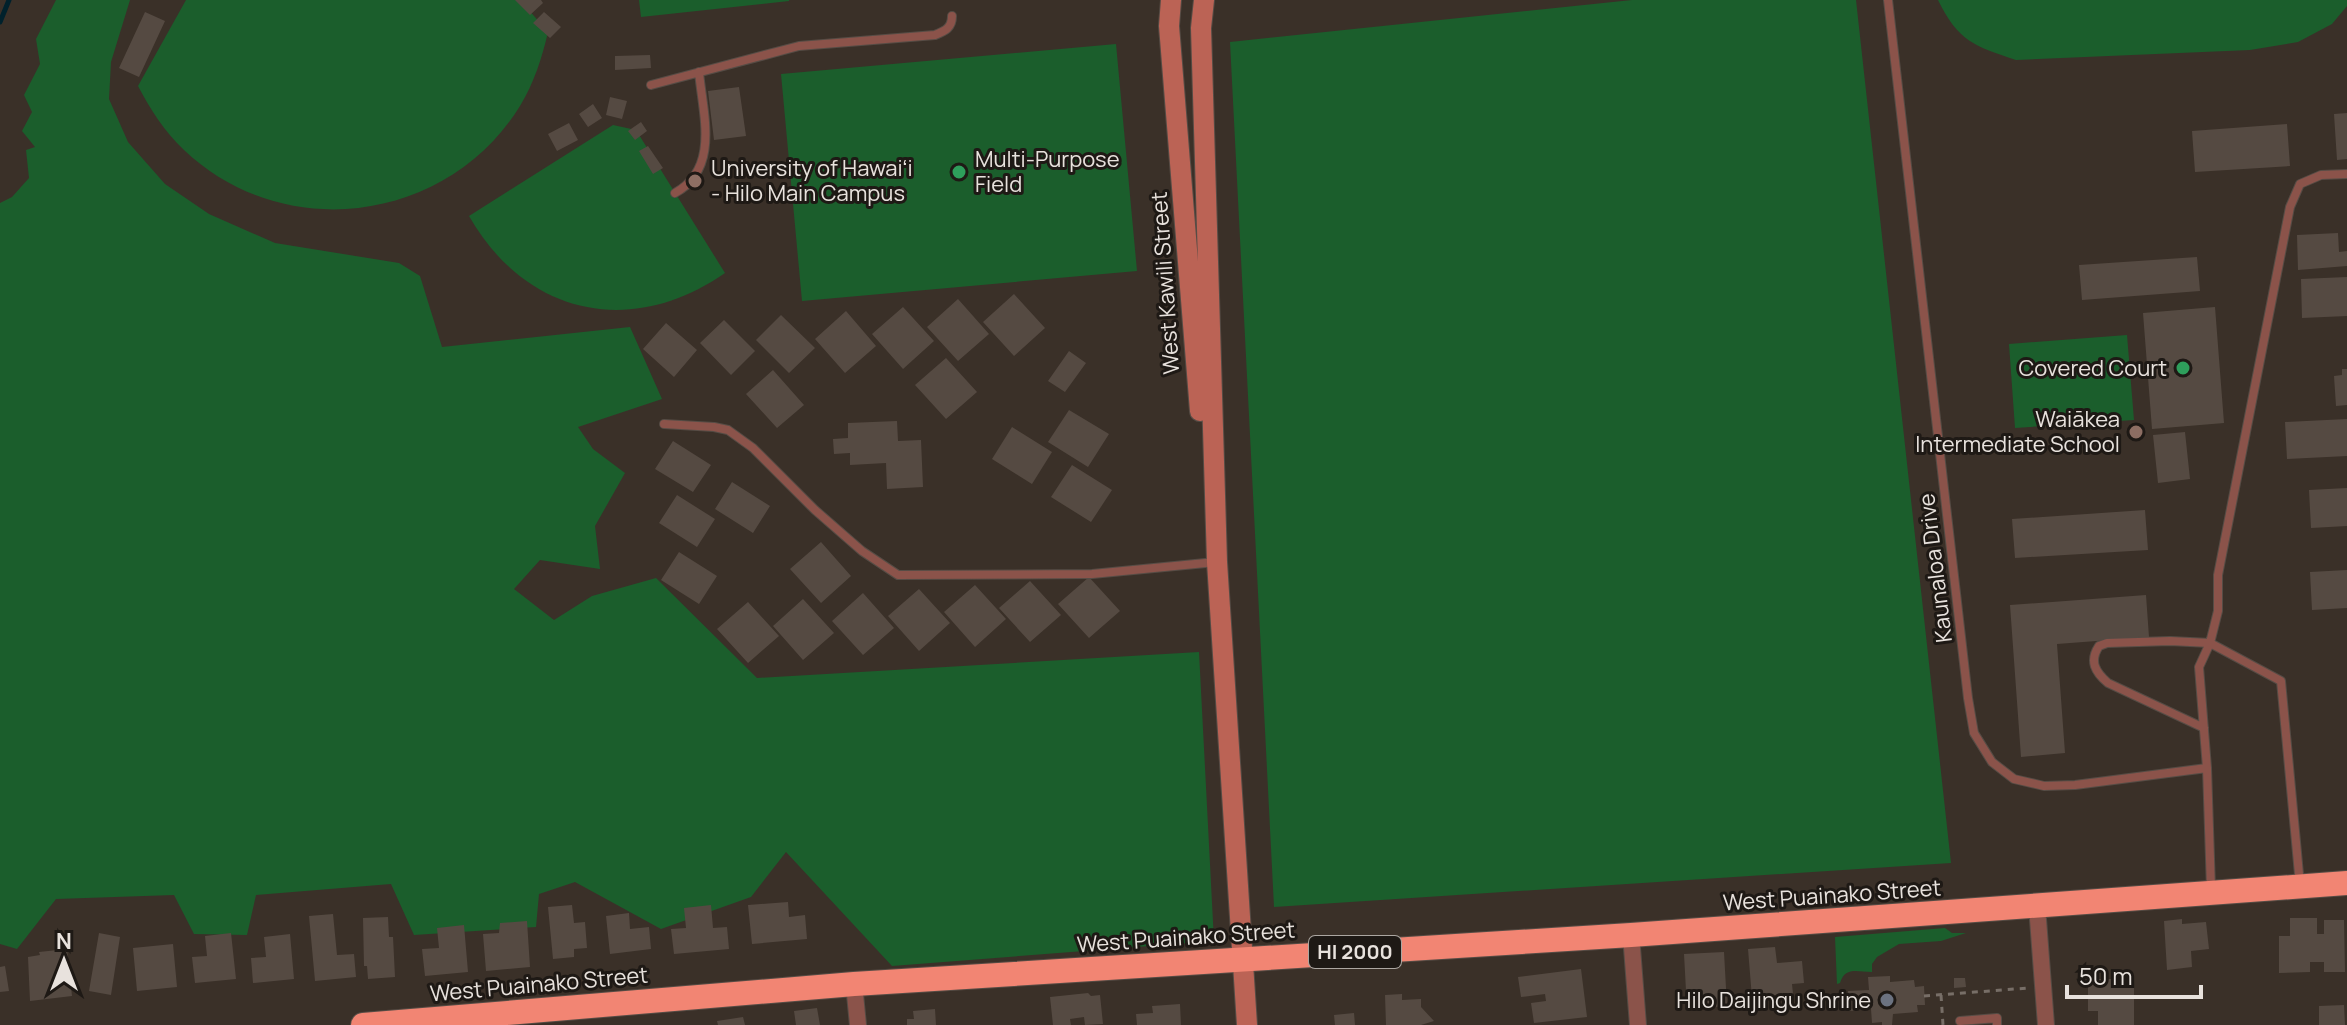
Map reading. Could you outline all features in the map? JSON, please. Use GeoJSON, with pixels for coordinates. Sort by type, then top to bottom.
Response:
{"type":"FeatureCollection","features":[{"type":"Feature","properties":{"kind":"highway","name":"West Puainako Street"},"geometry":{"type":"LineString","coordinates":[[363,1025],[525,1018],[854,984],[1631,935],[2347,883]]}},
{"type":"Feature","properties":{"kind":"street","name":"West Kawili Street"},"geometry":{"type":"LineString","coordinates":[[1171,0],[1169,26],[1195,366],[1217,562]]}},
{"type":"Feature","properties":{"kind":"street","name":"West Kawili Street"},"geometry":{"type":"LineString","coordinates":[[1204,0],[1201,28],[1217,562],[1247,1025]]}},
{"type":"Feature","properties":{"kind":"street"},"geometry":{"type":"LineString","coordinates":[[2037,906],[2046,1025]]}},
{"type":"Feature","properties":{"kind":"street"},"geometry":{"type":"LineString","coordinates":[[1631,935],[1638,1025]]}},
{"type":"Feature","properties":{"kind":"street"},"geometry":{"type":"LineString","coordinates":[[854,984],[858,1025]]}},
{"type":"Feature","properties":{"kind":"lane","name":"Kaunaloa Drive"},"geometry":{"type":"LineString","coordinates":[[1888,0],[1974,733],[1992,762],[2014,779],[2044,786],[2075,785],[2207,768]]}},
{"type":"Feature","properties":{"kind":"lane"},"geometry":{"type":"LineString","coordinates":[[651,85],[799,46],[935,35],[947,30],[952,16]]}},
{"type":"Feature","properties":{"kind":"lane"},"geometry":{"type":"LineString","coordinates":[[675,193],[695,178],[705,157],[699,72]]}},
{"type":"Feature","properties":{"kind":"lane"},"geometry":{"type":"LineString","coordinates":[[2211,893],[2207,768],[2199,667],[2210,643],[2218,611],[2218,575],[2290,207],[2300,184],[2321,175],[2347,174]]}},
{"type":"Feature","properties":{"kind":"lane"},"geometry":{"type":"LineString","coordinates":[[664,424],[728,430],[753,448],[815,510],[862,551],[898,575],[1092,574],[1217,562]]}},
{"type":"Feature","properties":{"kind":"lane"},"geometry":{"type":"LineString","coordinates":[[2204,728],[2108,683],[2096,673],[2093,662],[2099,646],[2107,643],[2170,641],[2210,643],[2281,681],[2300,886]]}},
{"type":"Feature","properties":{"kind":"lane"},"geometry":{"type":"LineString","coordinates":[[1960,1021],[1997,1018],[1997,1025]]}},
{"type":"Feature","properties":{"kind":"path"},"geometry":{"type":"LineString","coordinates":[[1924,996],[2043,987]]}},
{"type":"Feature","properties":{"kind":"path"},"geometry":{"type":"LineString","coordinates":[[1941,995],[1943,1025]]}},
{"type":"Feature","properties":{"kind":"green space"},"geometry":{"type":"Polygon","coordinates":[[[56,0],[130,0],[111,62],[109,99],[128,142],[165,184],[209,214],[275,243],[399,263],[420,276],[442,347],[630,327],[662,399],[578,427],[593,449],[625,473],[595,526],[600,569],[540,560],[514,589],[554,620],[592,596],[656,578],[757,678],[1199,652],[1214,941],[892,966],[786,852],[751,897],[661,929],[575,882],[539,894],[536,927],[414,935],[391,884],[256,895],[247,935],[194,934],[174,895],[56,899],[17,949],[0,944],[0,203],[12,197],[29,178],[26,150],[35,147],[22,131],[32,112],[24,95],[40,64],[36,39],[56,0]]]}},
{"type":"Feature","properties":{"kind":"green space"},"geometry":{"type":"Polygon","coordinates":[[[186,0],[520,0],[548,32],[537,70],[520,106],[489,145],[451,176],[408,196],[362,208],[315,209],[269,200],[224,180],[184,150],[153,111],[138,86],[186,0]]]}},
{"type":"Feature","properties":{"kind":"green space"},"geometry":{"type":"Polygon","coordinates":[[[639,0],[789,0],[789,1],[641,17],[639,0]]]}},
{"type":"Feature","properties":{"kind":"green space"},"geometry":{"type":"Polygon","coordinates":[[[1632,0],[1856,0],[1951,863],[1274,907],[1230,42],[1632,0]]]}},
{"type":"Feature","properties":{"kind":"green space"},"geometry":{"type":"Polygon","coordinates":[[[1938,0],[2347,0],[2347,6],[2332,24],[2298,42],[2250,50],[2016,60],[1969,40],[1953,25],[1938,0]]]}},
{"type":"Feature","properties":{"kind":"green space","name":"Multi-Purpose Field"},"geometry":{"type":"Polygon","coordinates":[[[1116,44],[1137,271],[802,301],[781,74],[1116,44]]]}},
{"type":"Feature","properties":{"kind":"green space"},"geometry":{"type":"Polygon","coordinates":[[[613,125],[636,130],[725,273],[690,293],[654,306],[618,310],[584,306],[551,295],[520,276],[493,250],[469,216],[613,125]]]}},
{"type":"Feature","properties":{"kind":"green space"},"geometry":{"type":"Polygon","coordinates":[[[2127,335],[2134,420],[2015,428],[2009,344],[2127,335]]]}},
{"type":"Feature","properties":{"kind":"green space"},"geometry":{"type":"Polygon","coordinates":[[[1945,928],[1952,933],[1966,933],[1941,941],[1899,944],[1877,957],[1872,964],[1872,972],[1849,972],[1837,984],[1835,937],[1945,928]]]}},
{"type":"Feature","properties":{"kind":"building"},"geometry":{"type":"Polygon","coordinates":[[[515,0],[541,0],[543,3],[530,15],[515,0]]]}},
{"type":"Feature","properties":{"kind":"building"},"geometry":{"type":"Polygon","coordinates":[[[145,12],[165,21],[139,77],[119,68],[145,12]]]}},
{"type":"Feature","properties":{"kind":"building"},"geometry":{"type":"Polygon","coordinates":[[[544,12],[561,27],[550,38],[533,23],[544,12]]]}},
{"type":"Feature","properties":{"kind":"building"},"geometry":{"type":"Polygon","coordinates":[[[650,55],[651,68],[615,70],[615,56],[650,55]]]}},
{"type":"Feature","properties":{"kind":"building"},"geometry":{"type":"Polygon","coordinates":[[[739,87],[746,136],[714,140],[708,91],[739,87]]]}},
{"type":"Feature","properties":{"kind":"building"},"geometry":{"type":"Polygon","coordinates":[[[610,97],[627,101],[622,119],[606,115],[610,97]]]}},
{"type":"Feature","properties":{"kind":"building"},"geometry":{"type":"Polygon","coordinates":[[[593,104],[602,118],[588,127],[579,114],[593,104]]]}},
{"type":"Feature","properties":{"kind":"building"},"geometry":{"type":"Polygon","coordinates":[[[2347,113],[2347,159],[2337,160],[2334,114],[2347,113]]]}},
{"type":"Feature","properties":{"kind":"building"},"geometry":{"type":"Polygon","coordinates":[[[641,122],[647,131],[635,140],[628,131],[641,122]]]}},
{"type":"Feature","properties":{"kind":"building"},"geometry":{"type":"Polygon","coordinates":[[[569,123],[578,140],[557,151],[548,134],[569,123]]]}},
{"type":"Feature","properties":{"kind":"building"},"geometry":{"type":"Polygon","coordinates":[[[2287,124],[2290,166],[2195,172],[2192,131],[2287,124]]]}},
{"type":"Feature","properties":{"kind":"building"},"geometry":{"type":"Polygon","coordinates":[[[648,146],[663,168],[653,174],[639,151],[648,146]]]}},
{"type":"Feature","properties":{"kind":"building"},"geometry":{"type":"Polygon","coordinates":[[[2338,233],[2339,252],[2347,251],[2347,266],[2298,270],[2297,235],[2338,233]]]}},
{"type":"Feature","properties":{"kind":"building"},"geometry":{"type":"Polygon","coordinates":[[[2197,257],[2200,291],[2082,300],[2079,265],[2197,257]]]}},
{"type":"Feature","properties":{"kind":"building"},"geometry":{"type":"Polygon","coordinates":[[[2347,277],[2347,316],[2302,318],[2301,279],[2347,277]]]}},
{"type":"Feature","properties":{"kind":"building"},"geometry":{"type":"Polygon","coordinates":[[[1014,294],[1045,328],[1014,356],[983,322],[1014,294]]]}},
{"type":"Feature","properties":{"kind":"building"},"geometry":{"type":"Polygon","coordinates":[[[958,299],[989,334],[958,361],[927,327],[958,299]]]}},
{"type":"Feature","properties":{"kind":"building"},"geometry":{"type":"Polygon","coordinates":[[[903,307],[934,341],[903,369],[872,334],[903,307]]]}},
{"type":"Feature","properties":{"kind":"building","name":"Covered Court"},"geometry":{"type":"Polygon","coordinates":[[[2215,307],[2224,423],[2152,429],[2143,313],[2215,307]]]}},
{"type":"Feature","properties":{"kind":"building"},"geometry":{"type":"Polygon","coordinates":[[[846,311],[876,346],[845,373],[815,339],[846,311]]]}},
{"type":"Feature","properties":{"kind":"building"},"geometry":{"type":"Polygon","coordinates":[[[781,315],[815,348],[789,373],[756,340],[781,315]]]}},
{"type":"Feature","properties":{"kind":"building"},"geometry":{"type":"Polygon","coordinates":[[[724,320],[755,351],[731,375],[700,343],[724,320]]]}},
{"type":"Feature","properties":{"kind":"building"},"geometry":{"type":"Polygon","coordinates":[[[666,323],[697,350],[674,377],[643,349],[666,323]]]}},
{"type":"Feature","properties":{"kind":"building"},"geometry":{"type":"Polygon","coordinates":[[[1069,351],[1086,363],[1065,392],[1048,381],[1069,351]]]}},
{"type":"Feature","properties":{"kind":"building"},"geometry":{"type":"Polygon","coordinates":[[[946,358],[977,392],[946,419],[915,385],[946,358]]]}},
{"type":"Feature","properties":{"kind":"building"},"geometry":{"type":"Polygon","coordinates":[[[2342,369],[2347,369],[2347,405],[2336,406],[2334,376],[2342,375],[2342,369]]]}},
{"type":"Feature","properties":{"kind":"building"},"geometry":{"type":"Polygon","coordinates":[[[773,370],[804,405],[777,428],[746,394],[773,370]]]}},
{"type":"Feature","properties":{"kind":"building"},"geometry":{"type":"Polygon","coordinates":[[[1069,410],[1109,434],[1088,467],[1048,442],[1069,410]]]}},
{"type":"Feature","properties":{"kind":"building"},"geometry":{"type":"Polygon","coordinates":[[[2347,419],[2347,456],[2287,459],[2285,422],[2347,419]]]}},
{"type":"Feature","properties":{"kind":"building"},"geometry":{"type":"Polygon","coordinates":[[[897,421],[898,441],[921,440],[923,487],[887,489],[886,463],[850,465],[850,453],[834,454],[833,439],[848,438],[848,423],[897,421]]]}},
{"type":"Feature","properties":{"kind":"building"},"geometry":{"type":"Polygon","coordinates":[[[1012,427],[1052,452],[1032,484],[992,459],[1012,427]]]}},
{"type":"Feature","properties":{"kind":"building"},"geometry":{"type":"Polygon","coordinates":[[[2185,432],[2190,479],[2158,483],[2153,435],[2185,432]]]}},
{"type":"Feature","properties":{"kind":"building"},"geometry":{"type":"Polygon","coordinates":[[[673,441],[711,465],[693,492],[655,469],[673,441]]]}},
{"type":"Feature","properties":{"kind":"building"},"geometry":{"type":"Polygon","coordinates":[[[1072,465],[1112,490],[1091,522],[1051,497],[1072,465]]]}},
{"type":"Feature","properties":{"kind":"building"},"geometry":{"type":"Polygon","coordinates":[[[732,482],[770,506],[753,533],[715,509],[732,482]]]}},
{"type":"Feature","properties":{"kind":"building"},"geometry":{"type":"Polygon","coordinates":[[[2347,488],[2347,526],[2311,528],[2309,490],[2347,488]]]}},
{"type":"Feature","properties":{"kind":"building"},"geometry":{"type":"Polygon","coordinates":[[[677,495],[715,519],[697,547],[659,523],[677,495]]]}},
{"type":"Feature","properties":{"kind":"building"},"geometry":{"type":"Polygon","coordinates":[[[2145,510],[2148,550],[2015,558],[2012,519],[2145,510]]]}},
{"type":"Feature","properties":{"kind":"building"},"geometry":{"type":"Polygon","coordinates":[[[821,542],[851,576],[821,603],[790,569],[821,542]]]}},
{"type":"Feature","properties":{"kind":"building"},"geometry":{"type":"Polygon","coordinates":[[[679,552],[717,576],[699,604],[661,580],[679,552]]]}},
{"type":"Feature","properties":{"kind":"building"},"geometry":{"type":"Polygon","coordinates":[[[2347,570],[2347,608],[2312,610],[2310,572],[2347,570]]]}},
{"type":"Feature","properties":{"kind":"building"},"geometry":{"type":"Polygon","coordinates":[[[1089,577],[1120,611],[1089,638],[1058,604],[1089,577]]]}},
{"type":"Feature","properties":{"kind":"building"},"geometry":{"type":"Polygon","coordinates":[[[1030,581],[1061,615],[1030,642],[999,608],[1030,581]]]}},
{"type":"Feature","properties":{"kind":"building"},"geometry":{"type":"Polygon","coordinates":[[[975,585],[1006,619],[975,647],[944,612],[975,585]]]}},
{"type":"Feature","properties":{"kind":"building"},"geometry":{"type":"Polygon","coordinates":[[[919,589],[950,623],[919,651],[888,616],[919,589]]]}},
{"type":"Feature","properties":{"kind":"building"},"geometry":{"type":"Polygon","coordinates":[[[863,593],[894,628],[863,655],[832,621],[863,593]]]}},
{"type":"Feature","properties":{"kind":"building"},"geometry":{"type":"Polygon","coordinates":[[[2146,595],[2149,637],[2057,644],[2065,753],[2021,757],[2010,605],[2146,595]]]}},
{"type":"Feature","properties":{"kind":"building"},"geometry":{"type":"Polygon","coordinates":[[[803,599],[834,633],[803,660],[773,626],[803,599]]]}},
{"type":"Feature","properties":{"kind":"building"},"geometry":{"type":"Polygon","coordinates":[[[748,602],[779,636],[748,663],[717,629],[748,602]]]}},
{"type":"Feature","properties":{"kind":"building"},"geometry":{"type":"Polygon","coordinates":[[[788,902],[789,917],[805,915],[807,939],[752,944],[748,905],[788,902]]]}},
{"type":"Feature","properties":{"kind":"building"},"geometry":{"type":"Polygon","coordinates":[[[572,905],[574,923],[585,922],[587,948],[574,949],[574,957],[553,959],[548,907],[572,905]]]}},
{"type":"Feature","properties":{"kind":"building"},"geometry":{"type":"Polygon","coordinates":[[[711,905],[713,928],[727,927],[729,949],[674,954],[671,929],[686,928],[684,908],[711,905]]]}},
{"type":"Feature","properties":{"kind":"building"},"geometry":{"type":"Polygon","coordinates":[[[629,913],[630,929],[649,927],[651,949],[610,954],[606,916],[629,913]]]}},
{"type":"Feature","properties":{"kind":"building"},"geometry":{"type":"Polygon","coordinates":[[[333,914],[337,955],[354,954],[356,977],[315,981],[309,916],[333,914]]]}},
{"type":"Feature","properties":{"kind":"building"},"geometry":{"type":"Polygon","coordinates":[[[388,917],[389,937],[393,937],[395,977],[368,979],[367,966],[364,966],[363,918],[388,917]]]}},
{"type":"Feature","properties":{"kind":"building"},"geometry":{"type":"Polygon","coordinates":[[[2290,918],[2317,918],[2317,934],[2324,934],[2324,920],[2344,920],[2345,972],[2324,972],[2324,962],[2310,962],[2310,972],[2279,973],[2279,936],[2290,936],[2290,918]]]}},
{"type":"Feature","properties":{"kind":"building"},"geometry":{"type":"Polygon","coordinates":[[[2182,919],[2182,924],[2206,922],[2209,949],[2191,951],[2192,967],[2167,970],[2164,921],[2182,919]]]}},
{"type":"Feature","properties":{"kind":"building"},"geometry":{"type":"Polygon","coordinates":[[[527,921],[530,967],[486,971],[483,934],[499,933],[500,923],[527,921]]]}},
{"type":"Feature","properties":{"kind":"building"},"geometry":{"type":"Polygon","coordinates":[[[464,925],[468,972],[425,976],[422,949],[439,948],[437,928],[464,925]]]}},
{"type":"Feature","properties":{"kind":"building"},"geometry":{"type":"Polygon","coordinates":[[[99,933],[120,937],[111,995],[89,991],[99,933]]]}},
{"type":"Feature","properties":{"kind":"building"},"geometry":{"type":"Polygon","coordinates":[[[231,933],[236,979],[195,983],[192,957],[207,956],[205,936],[231,933]]]}},
{"type":"Feature","properties":{"kind":"building"},"geometry":{"type":"Polygon","coordinates":[[[290,934],[294,979],[253,983],[251,958],[266,957],[264,937],[290,934]]]}},
{"type":"Feature","properties":{"kind":"building"},"geometry":{"type":"Polygon","coordinates":[[[173,944],[177,987],[137,991],[133,948],[173,944]]]}},
{"type":"Feature","properties":{"kind":"building"},"geometry":{"type":"Polygon","coordinates":[[[1775,947],[1777,963],[1802,961],[1804,983],[1792,984],[1793,994],[1752,998],[1748,949],[1775,947]]]}},
{"type":"Feature","properties":{"kind":"building"},"geometry":{"type":"Polygon","coordinates":[[[67,949],[72,996],[30,1001],[28,957],[40,955],[39,952],[67,949]]]}},
{"type":"Feature","properties":{"kind":"building"},"geometry":{"type":"Polygon","coordinates":[[[1724,952],[1727,1006],[1687,1009],[1684,954],[1724,952]]]}},
{"type":"Feature","properties":{"kind":"building"},"geometry":{"type":"Polygon","coordinates":[[[5,966],[9,991],[0,992],[0,967],[5,966]]]}},
{"type":"Feature","properties":{"kind":"building"},"geometry":{"type":"Polygon","coordinates":[[[1581,969],[1587,1017],[1534,1023],[1531,1003],[1546,1001],[1545,994],[1521,997],[1518,977],[1581,969]]]}},
{"type":"Feature","properties":{"kind":"building","name":"Hilo Daijingu Shrine"},"geometry":{"type":"Polygon","coordinates":[[[1890,976],[1890,982],[1914,980],[1915,987],[1924,986],[1925,1005],[1917,1005],[1918,1012],[1893,1014],[1892,1025],[1882,1025],[1882,1022],[1872,1023],[1871,1009],[1849,1011],[1848,991],[1869,990],[1868,977],[1890,976]]]}},
{"type":"Feature","properties":{"kind":"building"},"geometry":{"type":"Polygon","coordinates":[[[1954,978],[1965,978],[1966,987],[1954,988],[1954,978]]]}},
{"type":"Feature","properties":{"kind":"building"},"geometry":{"type":"Polygon","coordinates":[[[2088,979],[2134,979],[2134,1025],[2098,1025],[2098,1011],[2088,1011],[2088,979]]]}},
{"type":"Feature","properties":{"kind":"building"},"geometry":{"type":"Polygon","coordinates":[[[1088,993],[1091,996],[1100,995],[1103,1024],[1085,1025],[1084,1017],[1070,1019],[1071,1025],[1053,1025],[1050,997],[1088,993]]]}},
{"type":"Feature","properties":{"kind":"building"},"geometry":{"type":"Polygon","coordinates":[[[1402,994],[1402,1000],[1421,999],[1421,1007],[1434,1021],[1421,1025],[1386,1025],[1385,995],[1402,994]]]}},
{"type":"Feature","properties":{"kind":"building"},"geometry":{"type":"Polygon","coordinates":[[[1180,1004],[1181,1025],[1137,1025],[1136,1014],[1153,1013],[1152,1006],[1180,1004]]]}},
{"type":"Feature","properties":{"kind":"building"},"geometry":{"type":"Polygon","coordinates":[[[2344,1005],[2345,1025],[2319,1025],[2319,1006],[2344,1005]]]}},
{"type":"Feature","properties":{"kind":"building"},"geometry":{"type":"Polygon","coordinates":[[[817,1008],[820,1025],[796,1025],[794,1011],[817,1008]]]}},
{"type":"Feature","properties":{"kind":"building"},"geometry":{"type":"Polygon","coordinates":[[[935,1009],[936,1025],[907,1025],[907,1019],[914,1019],[913,1011],[935,1009]]]}},
{"type":"Feature","properties":{"kind":"building"},"geometry":{"type":"Polygon","coordinates":[[[1354,1013],[1355,1025],[1335,1025],[1334,1015],[1354,1013]]]}},
{"type":"Feature","properties":{"kind":"building"},"geometry":{"type":"Polygon","coordinates":[[[743,1017],[745,1025],[718,1025],[717,1021],[743,1017]]]}},
{"type":"Feature","properties":{"kind":"waterway"},"geometry":{"type":"LineString","coordinates":[[0,22],[9,0]]}},
{"type":"Feature","properties":{"kind":"place","name":"Multi-Purpose Field"},"geometry":{"type":"Point","coordinates":[959,172]}},
{"type":"Feature","properties":{"kind":"place","name":"University of Hawaiʻi - Hilo Main Campus"},"geometry":{"type":"Point","coordinates":[695,181]}},
{"type":"Feature","properties":{"kind":"place","name":"Covered Court"},"geometry":{"type":"Point","coordinates":[2183,368]}},
{"type":"Feature","properties":{"kind":"place","name":"Waiākea Intermediate School"},"geometry":{"type":"Point","coordinates":[2136,432]}},
{"type":"Feature","properties":{"kind":"place","name":"Hilo Daijingu Shrine"},"geometry":{"type":"Point","coordinates":[1887,1000]}}]}
